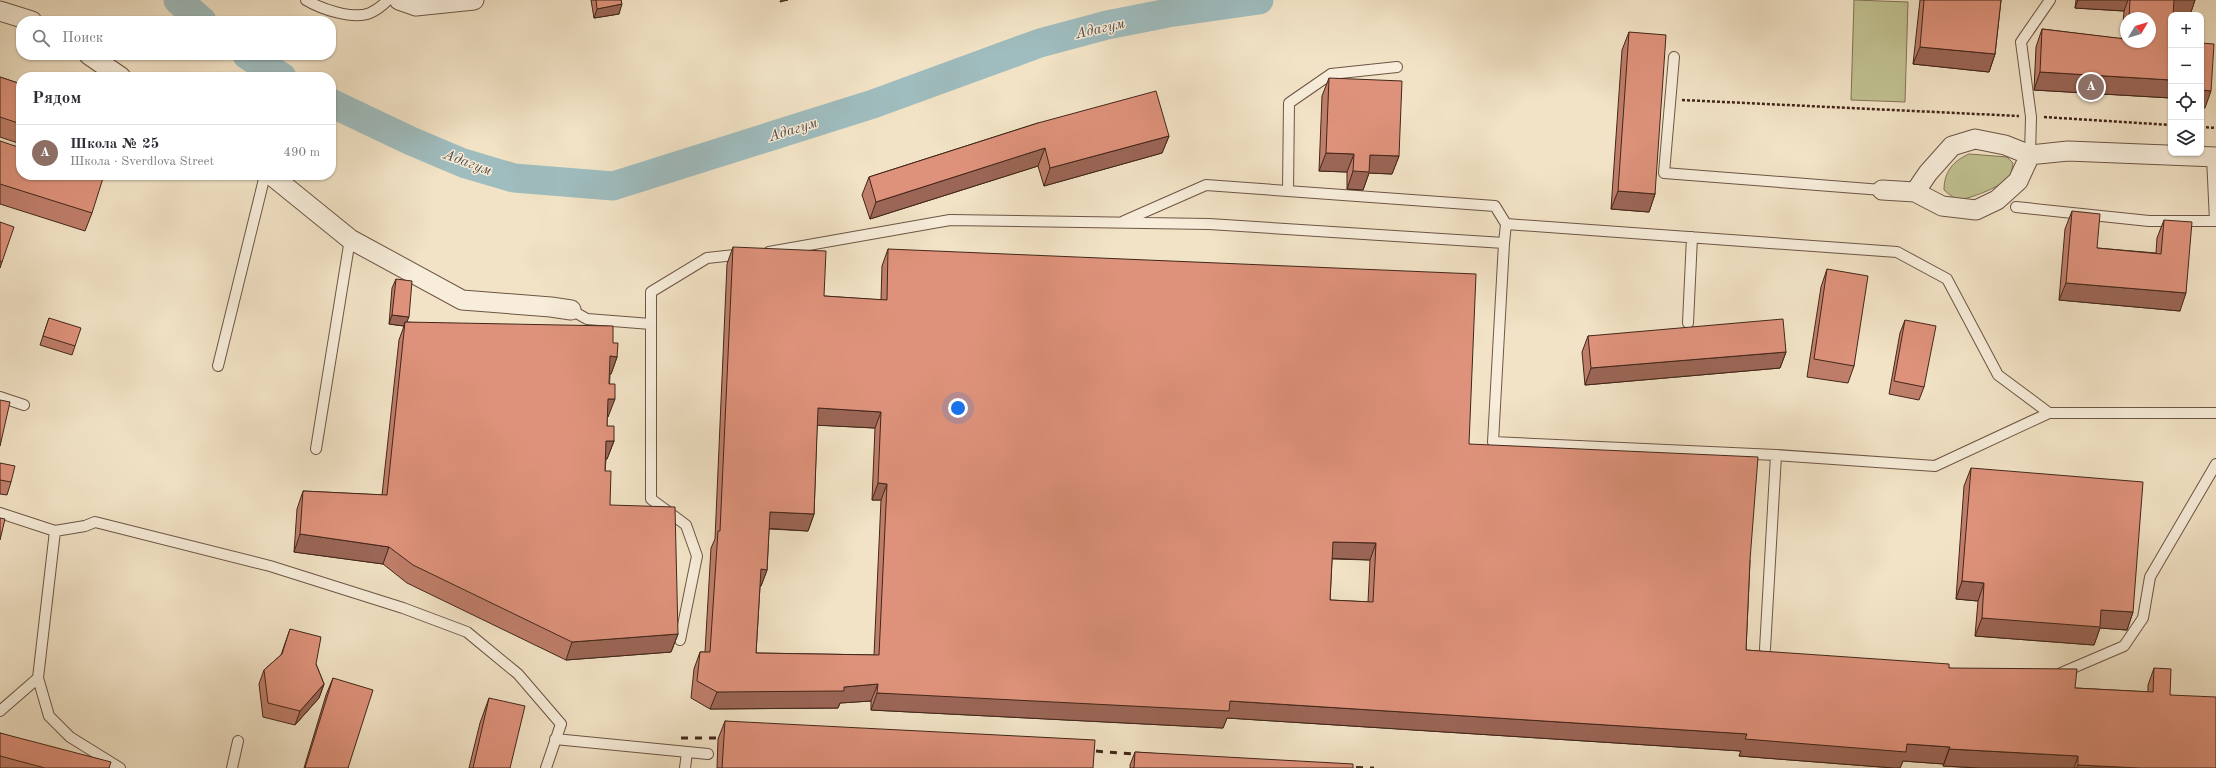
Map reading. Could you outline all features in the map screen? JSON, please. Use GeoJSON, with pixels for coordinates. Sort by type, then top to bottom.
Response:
{"type":"FeatureCollection","features":[{"type":"Feature","properties":{"kind":"street"},"geometry":{"type":"LineString","coordinates":[[396,1],[416,6],[433,6],[474,0]]}},
{"type":"Feature","properties":{"kind":"street"},"geometry":{"type":"LineString","coordinates":[[0,11],[16,16]]}},
{"type":"Feature","properties":{"kind":"street"},"geometry":{"type":"LineString","coordinates":[[96,60],[114,72]]}},
{"type":"Feature","properties":{"kind":"street"},"geometry":{"type":"LineString","coordinates":[[1915,192],[1928,173],[1952,146],[1975,139],[2005,145],[2030,155],[2068,151],[2214,157]]}},
{"type":"Feature","properties":{"kind":"street"},"geometry":{"type":"LineString","coordinates":[[1882,190],[1915,192],[1942,206],[1976,210],[1997,200],[2018,181],[2030,155]]}},
{"type":"Feature","properties":{"kind":"street"},"geometry":{"type":"LineString","coordinates":[[277,180],[350,239],[462,300],[551,306],[571,310]]}},
{"type":"Feature","properties":{"kind":"lane"},"geometry":{"type":"LineString","coordinates":[[306,0],[336,13],[354,14],[368,14],[396,1]]}},
{"type":"Feature","properties":{"kind":"lane"},"geometry":{"type":"LineString","coordinates":[[2030,155],[2031,117],[2021,42],[2050,0]]}},
{"type":"Feature","properties":{"kind":"lane"},"geometry":{"type":"LineString","coordinates":[[1674,57],[1664,173],[1882,190]]}},
{"type":"Feature","properties":{"kind":"lane"},"geometry":{"type":"LineString","coordinates":[[1288,191],[1289,103],[1331,74],[1397,66]]}},
{"type":"Feature","properties":{"kind":"lane"},"geometry":{"type":"LineString","coordinates":[[2016,207],[2149,221],[2215,221],[2214,157]]}},
{"type":"Feature","properties":{"kind":"lane"},"geometry":{"type":"LineString","coordinates":[[218,366],[264,180]]}},
{"type":"Feature","properties":{"kind":"lane"},"geometry":{"type":"LineString","coordinates":[[1120,223],[1206,186],[1495,206],[1506,224],[1493,442],[1776,455],[1935,466],[2049,413],[2216,413]]}},
{"type":"Feature","properties":{"kind":"lane"},"geometry":{"type":"LineString","coordinates":[[680,640],[696,556],[686,525],[651,499],[651,292],[707,258],[757,253],[950,220],[1209,224],[1504,243]]}},
{"type":"Feature","properties":{"kind":"lane"},"geometry":{"type":"LineString","coordinates":[[1506,224],[1897,252],[1946,279],[1998,375],[2049,413]]}},
{"type":"Feature","properties":{"kind":"lane"},"geometry":{"type":"LineString","coordinates":[[1688,324],[1692,237]]}},
{"type":"Feature","properties":{"kind":"lane"},"geometry":{"type":"LineString","coordinates":[[316,449],[350,239]]}},
{"type":"Feature","properties":{"kind":"lane"},"geometry":{"type":"LineString","coordinates":[[571,310],[586,319],[651,324]]}},
{"type":"Feature","properties":{"kind":"lane"},"geometry":{"type":"LineString","coordinates":[[0,397],[24,404]]}},
{"type":"Feature","properties":{"kind":"lane"},"geometry":{"type":"LineString","coordinates":[[1765,649],[1776,455]]}},
{"type":"Feature","properties":{"kind":"lane"},"geometry":{"type":"LineString","coordinates":[[2061,673],[2124,646],[2143,618],[2150,577],[2216,464]]}},
{"type":"Feature","properties":{"kind":"lane"},"geometry":{"type":"LineString","coordinates":[[0,513],[55,531],[86,526],[95,522],[270,566],[403,608],[467,632],[518,674],[560,724],[546,768]]}},
{"type":"Feature","properties":{"kind":"lane"},"geometry":{"type":"LineString","coordinates":[[55,531],[38,678],[49,716],[70,737],[120,768]]}},
{"type":"Feature","properties":{"kind":"lane"},"geometry":{"type":"LineString","coordinates":[[0,711],[38,678]]}},
{"type":"Feature","properties":{"kind":"lane"},"geometry":{"type":"LineString","coordinates":[[555,739],[708,754]]}},
{"type":"Feature","properties":{"kind":"lane"},"geometry":{"type":"LineString","coordinates":[[232,768],[238,741]]}},
{"type":"Feature","properties":{"kind":"lane"},"geometry":{"type":"LineString","coordinates":[[685,768],[687,752]]}},
{"type":"Feature","properties":{"kind":"path"},"geometry":{"type":"LineString","coordinates":[[1670,100],[1775,103],[2168,125]]}},
{"type":"Feature","properties":{"kind":"path"},"geometry":{"type":"LineString","coordinates":[[2204,127],[2216,128]]}},
{"type":"Feature","properties":{"kind":"green space"},"geometry":{"type":"Polygon","coordinates":[[[1854,0],[1908,2],[1905,102],[1851,100],[1854,0]]]}},
{"type":"Feature","properties":{"kind":"green space"},"geometry":{"type":"Polygon","coordinates":[[[1969,154],[2007,157],[2013,163],[2012,171],[2005,181],[1987,191],[1963,199],[1955,198],[1944,190],[1944,184],[1950,168],[1958,160],[1969,154]]]}},
{"type":"Feature","properties":{"kind":"building"},"geometry":{"type":"Polygon","coordinates":[[[596,0],[621,0],[622,4],[597,9],[596,0]]]}},
{"type":"Feature","properties":{"kind":"building"},"geometry":{"type":"Polygon","coordinates":[[[1924,0],[2001,0],[1995,54],[1920,47],[1924,0]]]}},
{"type":"Feature","properties":{"kind":"building"},"geometry":{"type":"Polygon","coordinates":[[[2130,0],[2174,0],[2173,12],[2168,12],[2168,80],[2040,72],[2042,29],[2120,38],[2120,48],[2156,48],[2156,12],[2129,12],[2130,0]]]}},
{"type":"Feature","properties":{"kind":"building"},"geometry":{"type":"Polygon","coordinates":[[[1629,32],[1666,35],[1655,194],[1618,191],[1629,32]]]}},
{"type":"Feature","properties":{"kind":"building"},"geometry":{"type":"Polygon","coordinates":[[[2204,43],[2214,44],[2211,91],[2204,90],[2204,43]]]}},
{"type":"Feature","properties":{"kind":"building"},"geometry":{"type":"Polygon","coordinates":[[[0,77],[16,82],[16,122],[0,117],[0,77]]]}},
{"type":"Feature","properties":{"kind":"building"},"geometry":{"type":"Polygon","coordinates":[[[1329,78],[1402,81],[1399,156],[1370,155],[1369,172],[1353,171],[1354,154],[1326,153],[1329,78]]]}},
{"type":"Feature","properties":{"kind":"building"},"geometry":{"type":"Polygon","coordinates":[[[1156,91],[1169,136],[1050,168],[1045,148],[876,202],[869,177],[1038,123],[1156,91]]]}},
{"type":"Feature","properties":{"kind":"building"},"geometry":{"type":"Polygon","coordinates":[[[0,141],[16,146],[16,180],[102,180],[92,213],[0,184],[0,141]]]}},
{"type":"Feature","properties":{"kind":"building"},"geometry":{"type":"Polygon","coordinates":[[[2072,211],[2100,214],[2097,248],[2161,254],[2164,220],[2192,222],[2186,293],[2066,283],[2072,211]]]}},
{"type":"Feature","properties":{"kind":"building"},"geometry":{"type":"Polygon","coordinates":[[[0,222],[14,227],[2,262],[0,261],[0,222]]]}},
{"type":"Feature","properties":{"kind":"building"},"geometry":{"type":"Polygon","coordinates":[[[733,247],[826,251],[824,296],[887,300],[888,249],[1476,274],[1469,444],[1758,457],[1750,560],[1746,650],[1949,664],[1949,668],[2077,669],[2075,688],[2153,692],[2154,668],[2171,669],[2170,695],[2216,697],[2216,768],[2140,768],[2078,765],[2078,756],[1949,749],[1950,747],[1907,744],[1906,752],[1745,739],[1747,734],[1230,701],[1229,711],[877,693],[878,684],[844,687],[844,691],[717,692],[697,681],[700,652],[710,652],[718,531],[720,531],[733,247]],[[818,408],[814,514],[770,512],[767,570],[761,569],[756,653],[879,655],[887,484],[878,483],[881,412],[818,408]],[[1333,542],[1330,600],[1373,602],[1376,543],[1333,542]]]}},
{"type":"Feature","properties":{"kind":"building"},"geometry":{"type":"Polygon","coordinates":[[[1827,269],[1868,276],[1854,366],[1814,359],[1827,269]]]}},
{"type":"Feature","properties":{"kind":"building"},"geometry":{"type":"Polygon","coordinates":[[[396,279],[412,281],[409,317],[392,315],[396,279]]]}},
{"type":"Feature","properties":{"kind":"building"},"geometry":{"type":"Polygon","coordinates":[[[49,318],[81,328],[75,346],[43,336],[49,318]]]}},
{"type":"Feature","properties":{"kind":"building"},"geometry":{"type":"Polygon","coordinates":[[[1783,319],[1786,352],[1591,368],[1588,336],[1783,319]]]}},
{"type":"Feature","properties":{"kind":"building"},"geometry":{"type":"Polygon","coordinates":[[[1905,320],[1936,326],[1924,387],[1894,381],[1905,320]]]}},
{"type":"Feature","properties":{"kind":"building"},"geometry":{"type":"Polygon","coordinates":[[[405,322],[613,326],[613,343],[618,343],[617,357],[610,356],[609,384],[615,384],[615,399],[608,399],[607,426],[614,426],[614,441],[606,441],[605,471],[611,471],[610,505],[675,507],[678,634],[572,642],[413,565],[389,547],[300,534],[303,491],[387,495],[405,322]]]}},
{"type":"Feature","properties":{"kind":"building"},"geometry":{"type":"Polygon","coordinates":[[[0,400],[10,402],[0,446],[0,400]]]}},
{"type":"Feature","properties":{"kind":"building"},"geometry":{"type":"Polygon","coordinates":[[[0,463],[15,466],[11,482],[0,480],[0,463]]]}},
{"type":"Feature","properties":{"kind":"building"},"geometry":{"type":"Polygon","coordinates":[[[1971,468],[2143,482],[2133,612],[2101,610],[2100,627],[1982,618],[1984,583],[1962,581],[1971,468]]]}},
{"type":"Feature","properties":{"kind":"building"},"geometry":{"type":"Polygon","coordinates":[[[0,518],[5,519],[0,540],[0,518]]]}},
{"type":"Feature","properties":{"kind":"building"},"geometry":{"type":"Polygon","coordinates":[[[290,629],[321,637],[316,664],[324,684],[300,711],[268,703],[264,670],[282,654],[290,629]]]}},
{"type":"Feature","properties":{"kind":"building"},"geometry":{"type":"Polygon","coordinates":[[[333,678],[373,690],[348,768],[305,768],[333,678]]]}},
{"type":"Feature","properties":{"kind":"building"},"geometry":{"type":"Polygon","coordinates":[[[489,698],[525,706],[510,768],[473,768],[489,698]]]}},
{"type":"Feature","properties":{"kind":"building"},"geometry":{"type":"Polygon","coordinates":[[[725,721],[1095,740],[1093,768],[722,768],[725,721]]]}},
{"type":"Feature","properties":{"kind":"building"},"geometry":{"type":"Polygon","coordinates":[[[0,733],[111,762],[109,768],[45,768],[0,756],[0,733]]]}},
{"type":"Feature","properties":{"kind":"building"},"geometry":{"type":"Polygon","coordinates":[[[1135,752],[1353,764],[1353,768],[1134,768],[1135,752]]]}},
{"type":"Feature","properties":{"kind":"waterway","name":"Адагум"},"geometry":{"type":"LineString","coordinates":[[178,0],[196,16]]}},
{"type":"Feature","properties":{"kind":"waterway","name":"Адагум"},"geometry":{"type":"LineString","coordinates":[[336,105],[411,141],[463,163],[514,178],[613,186],[873,104],[1040,43],[1107,25],[1168,13],[1259,0]]}},
{"type":"Feature","properties":{"kind":"waterway","name":"Адагум"},"geometry":{"type":"LineString","coordinates":[[255,60],[274,72]]}},
{"type":"Feature","properties":{"kind":"railway"},"geometry":{"type":"LineString","coordinates":[[681,738],[729,738]]}},
{"type":"Feature","properties":{"kind":"railway"},"geometry":{"type":"LineString","coordinates":[[1082,750],[1146,755]]}},
{"type":"Feature","properties":{"kind":"railway"},"geometry":{"type":"LineString","coordinates":[[1342,767],[1374,768]]}},
{"type":"Feature","properties":{"kind":"place","name":"Школа № 25"},"geometry":{"type":"Point","coordinates":[2091,87]}}]}
